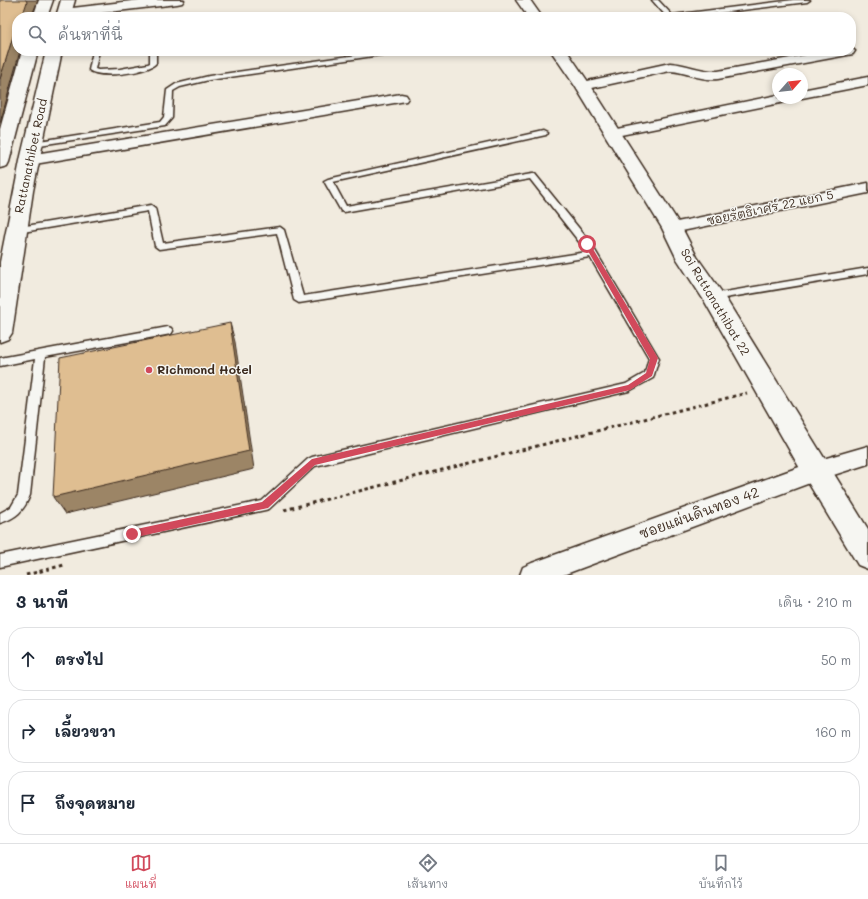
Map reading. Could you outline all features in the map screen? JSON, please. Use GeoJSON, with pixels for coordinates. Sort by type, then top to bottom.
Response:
{"type":"FeatureCollection","features":[{"type":"Feature","properties":{"kind":"street"},"geometry":{"type":"LineString","coordinates":[[42,12],[46,0]]}},
{"type":"Feature","properties":{"kind":"street"},"geometry":{"type":"LineString","coordinates":[[65,10],[177,0]]}},
{"type":"Feature","properties":{"kind":"street"},"geometry":{"type":"LineString","coordinates":[[523,0],[531,12]]}},
{"type":"Feature","properties":{"kind":"street","name":"Rattanathibet Road"},"geometry":{"type":"LineString","coordinates":[[0,162],[29,56]]}},
{"type":"Feature","properties":{"kind":"street","name":"Rattanathibet Road"},"geometry":{"type":"LineString","coordinates":[[0,333],[14,238],[31,152],[55,56]]}},
{"type":"Feature","properties":{"kind":"street","name":"Soi Rattanathibat 22"},"geometry":{"type":"LineString","coordinates":[[562,56],[583,86],[672,228],[688,258],[868,555]]}},
{"type":"Feature","properties":{"kind":"street"},"geometry":{"type":"LineString","coordinates":[[583,86],[670,67],[683,68],[706,76],[821,56]]}},
{"type":"Feature","properties":{"kind":"street"},"geometry":{"type":"LineString","coordinates":[[808,93],[868,81]]}},
{"type":"Feature","properties":{"kind":"street"},"geometry":{"type":"LineString","coordinates":[[31,152],[401,98]]}},
{"type":"Feature","properties":{"kind":"street"},"geometry":{"type":"LineString","coordinates":[[612,133],[772,100]]}},
{"type":"Feature","properties":{"kind":"street","name":"ซอยรัตธิเาศร์ 22 แยก 5"},"geometry":{"type":"LineString","coordinates":[[672,228],[868,188]]}},
{"type":"Feature","properties":{"kind":"street"},"geometry":{"type":"LineString","coordinates":[[0,288],[14,238]]}},
{"type":"Feature","properties":{"kind":"street","name":"ซอยแผ่นดินทอง 42"},"geometry":{"type":"LineString","coordinates":[[532,575],[816,471],[868,455]]}},
{"type":"Feature","properties":{"kind":"lane"},"geometry":{"type":"LineString","coordinates":[[655,0],[666,12]]}},
{"type":"Feature","properties":{"kind":"lane"},"geometry":{"type":"LineString","coordinates":[[712,12],[807,0]]}},
{"type":"Feature","properties":{"kind":"lane"},"geometry":{"type":"LineString","coordinates":[[95,56],[92,70],[95,72],[104,73],[150,66],[153,63],[153,56]]}},
{"type":"Feature","properties":{"kind":"lane"},"geometry":{"type":"LineString","coordinates":[[31,152],[162,124],[168,118],[170,90],[178,85],[209,78],[364,56]]}},
{"type":"Feature","properties":{"kind":"lane"},"geometry":{"type":"LineString","coordinates":[[0,560],[265,505],[312,462],[630,387],[649,374],[654,358],[587,244],[532,176],[344,209],[328,181],[544,133]]}},
{"type":"Feature","properties":{"kind":"lane"},"geometry":{"type":"LineString","coordinates":[[14,238],[151,208],[160,246],[280,230],[299,300],[592,254]]}},
{"type":"Feature","properties":{"kind":"lane"},"geometry":{"type":"LineString","coordinates":[[713,297],[868,271]]}},
{"type":"Feature","properties":{"kind":"lane"},"geometry":{"type":"LineString","coordinates":[[0,362],[168,331]]}},
{"type":"Feature","properties":{"kind":"lane"},"geometry":{"type":"LineString","coordinates":[[0,518],[14,513],[22,504],[40,355]]}},
{"type":"Feature","properties":{"kind":"path"},"geometry":{"type":"LineString","coordinates":[[280,511],[766,388]]}},
{"type":"Feature","properties":{"kind":"path"},"geometry":{"type":"LineString","coordinates":[[26,575],[72,563]]}},
{"type":"Feature","properties":{"kind":"building"},"geometry":{"type":"Polygon","coordinates":[[[0,0],[26,0],[27,2],[24,12],[12,12],[12,40],[0,79],[0,0]]]}},
{"type":"Feature","properties":{"kind":"building"},"geometry":{"type":"Polygon","coordinates":[[[230,323],[249,451],[53,497],[60,358],[230,323]]]}},
{"type":"Feature","properties":{"kind":"place","name":"Richmond Hotel"},"geometry":{"type":"Point","coordinates":[149,370]}},
{"type":"Feature","properties":{"kind":"route"},"geometry":{"type":"LineString","coordinates":[[132,534],[265,505],[312,462],[630,387],[649,374],[654,358],[587,244]]}}]}
